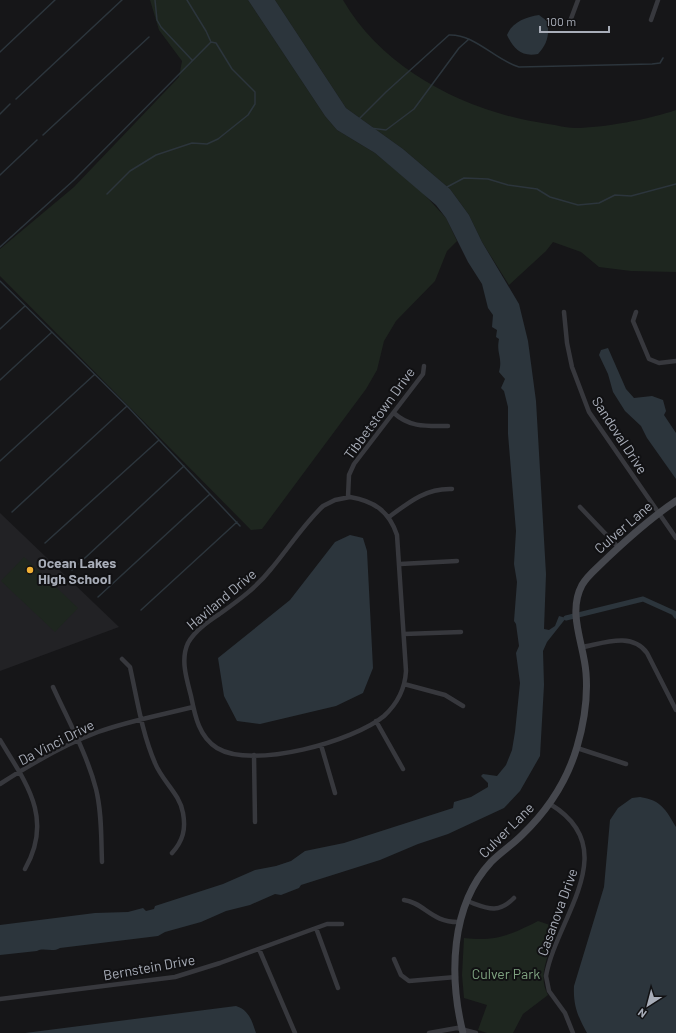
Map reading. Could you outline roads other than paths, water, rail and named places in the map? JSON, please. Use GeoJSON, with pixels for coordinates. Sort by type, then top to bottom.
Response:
{"type":"FeatureCollection","features":[{"type":"Feature","properties":{"kind":"street"},"geometry":{"type":"LineString","coordinates":[[569,24],[578,0]]}},
{"type":"Feature","properties":{"kind":"street"},"geometry":{"type":"LineString","coordinates":[[651,20],[658,0]]}},
{"type":"Feature","properties":{"kind":"street","name":"Sandoval Drive"},"geometry":{"type":"LineString","coordinates":[[564,312],[569,355],[583,398],[596,424],[676,538]]}},
{"type":"Feature","properties":{"kind":"street"},"geometry":{"type":"LineString","coordinates":[[636,312],[633,321],[649,359],[660,363],[676,361]]}},
{"type":"Feature","properties":{"kind":"street","name":"Tibbetstown Drive"},"geometry":{"type":"LineString","coordinates":[[348,497],[350,471],[423,374],[424,366]]}},
{"type":"Feature","properties":{"kind":"street"},"geometry":{"type":"LineString","coordinates":[[394,413],[403,420],[415,425],[448,426]]}},
{"type":"Feature","properties":{"kind":"street"},"geometry":{"type":"LineString","coordinates":[[389,517],[422,494],[436,490],[452,489]]}},
{"type":"Feature","properties":{"kind":"street","name":"Haviland Drive"},"geometry":{"type":"LineString","coordinates":[[348,497],[375,504],[389,517],[397,535],[406,671],[404,684],[395,703],[376,721],[356,731],[321,745],[277,754],[231,754],[212,744],[199,726],[193,707],[184,662],[186,646],[192,636],[258,583],[323,506],[335,500],[348,497]]}},
{"type":"Feature","properties":{"kind":"street","name":"Culver Lane"},"geometry":{"type":"LineString","coordinates":[[462,1031],[456,977],[456,952],[460,922],[467,901],[476,881],[491,863],[528,829],[550,804],[564,779],[577,748],[586,701],[586,674],[583,647],[576,615],[579,592],[586,579],[618,547],[658,513],[676,500]]}},
{"type":"Feature","properties":{"kind":"street"},"geometry":{"type":"LineString","coordinates":[[580,507],[618,547]]}},
{"type":"Feature","properties":{"kind":"street"},"geometry":{"type":"LineString","coordinates":[[400,564],[457,561]]}},
{"type":"Feature","properties":{"kind":"street"},"geometry":{"type":"LineString","coordinates":[[404,634],[462,632]]}},
{"type":"Feature","properties":{"kind":"street"},"geometry":{"type":"LineString","coordinates":[[583,647],[624,640],[635,642],[640,645],[647,653],[676,710]]}},
{"type":"Feature","properties":{"kind":"street"},"geometry":{"type":"LineString","coordinates":[[122,659],[130,667],[142,719],[156,765],[179,801],[184,813],[183,837],[172,853]]}},
{"type":"Feature","properties":{"kind":"street"},"geometry":{"type":"LineString","coordinates":[[404,684],[445,695],[463,706]]}},
{"type":"Feature","properties":{"kind":"street"},"geometry":{"type":"LineString","coordinates":[[54,687],[78,740],[97,790],[102,862]]}},
{"type":"Feature","properties":{"kind":"street","name":"Da Vinci Drive"},"geometry":{"type":"LineString","coordinates":[[0,784],[78,740],[142,719],[193,707]]}},
{"type":"Feature","properties":{"kind":"street"},"geometry":{"type":"LineString","coordinates":[[376,721],[403,768]]}},
{"type":"Feature","properties":{"kind":"street"},"geometry":{"type":"LineString","coordinates":[[0,740],[30,788],[37,813],[36,843],[25,868]]}},
{"type":"Feature","properties":{"kind":"street"},"geometry":{"type":"LineString","coordinates":[[321,745],[335,793]]}},
{"type":"Feature","properties":{"kind":"street"},"geometry":{"type":"LineString","coordinates":[[577,748],[626,764]]}},
{"type":"Feature","properties":{"kind":"street"},"geometry":{"type":"LineString","coordinates":[[254,755],[255,822]]}},
{"type":"Feature","properties":{"kind":"street","name":"Casanova Drive"},"geometry":{"type":"LineString","coordinates":[[550,804],[561,811],[573,824],[581,838],[585,856],[582,880],[546,976],[549,991],[565,1013],[572,1033]]}},
{"type":"Feature","properties":{"kind":"street"},"geometry":{"type":"LineString","coordinates":[[467,901],[490,910],[500,908],[514,898]]}},
{"type":"Feature","properties":{"kind":"street"},"geometry":{"type":"LineString","coordinates":[[404,900],[411,901],[436,918],[448,922],[460,922]]}},
{"type":"Feature","properties":{"kind":"street","name":"Bernstein Drive"},"geometry":{"type":"LineString","coordinates":[[0,999],[175,977],[220,963],[316,928],[331,924],[342,924]]}},
{"type":"Feature","properties":{"kind":"street"},"geometry":{"type":"LineString","coordinates":[[316,928],[338,988]]}},
{"type":"Feature","properties":{"kind":"street"},"geometry":{"type":"LineString","coordinates":[[259,948],[295,1033]]}},
{"type":"Feature","properties":{"kind":"street"},"geometry":{"type":"LineString","coordinates":[[394,959],[401,975],[409,981],[456,977]]}},
{"type":"Feature","properties":{"kind":"street"},"geometry":{"type":"LineString","coordinates":[[429,1033],[451,1029],[476,1033]]}},
{"type":"Feature","properties":{"kind":"waterway"},"geometry":{"type":"LineString","coordinates":[[0,52],[55,0]]}},
{"type":"Feature","properties":{"kind":"waterway"},"geometry":{"type":"LineString","coordinates":[[16,99],[122,0]]}},
{"type":"Feature","properties":{"kind":"waterway"},"geometry":{"type":"LineString","coordinates":[[155,0],[157,20],[161,27],[192,60]]}},
{"type":"Feature","properties":{"kind":"waterway"},"geometry":{"type":"LineString","coordinates":[[107,194],[130,171],[156,155],[192,143],[207,144],[218,139],[248,115],[255,104],[255,92],[232,69],[216,43],[211,42],[187,0]]}},
{"type":"Feature","properties":{"kind":"waterway"},"geometry":{"type":"LineString","coordinates":[[359,119],[386,92],[449,35],[468,39],[510,64],[519,67],[652,64],[660,63],[663,58]]}},
{"type":"Feature","properties":{"kind":"waterway"},"geometry":{"type":"LineString","coordinates":[[43,135],[149,37]]}},
{"type":"Feature","properties":{"kind":"waterway"},"geometry":{"type":"LineString","coordinates":[[370,128],[386,130],[414,109],[459,48],[469,39]]}},
{"type":"Feature","properties":{"kind":"waterway"},"geometry":{"type":"LineString","coordinates":[[0,247],[74,180],[211,42]]}},
{"type":"Feature","properties":{"kind":"waterway"},"geometry":{"type":"LineString","coordinates":[[0,114],[10,104]]}},
{"type":"Feature","properties":{"kind":"waterway"},"geometry":{"type":"LineString","coordinates":[[0,175],[37,140]]}},
{"type":"Feature","properties":{"kind":"waterway"},"geometry":{"type":"LineString","coordinates":[[447,187],[464,178],[488,179],[508,185],[537,189],[550,197],[578,205],[599,203],[615,195],[631,196],[676,184]]}},
{"type":"Feature","properties":{"kind":"waterway"},"geometry":{"type":"LineString","coordinates":[[0,281],[128,407],[240,526]]}},
{"type":"Feature","properties":{"kind":"waterway"},"geometry":{"type":"LineString","coordinates":[[0,329],[25,306]]}},
{"type":"Feature","properties":{"kind":"waterway"},"geometry":{"type":"LineString","coordinates":[[0,380],[52,332]]}},
{"type":"Feature","properties":{"kind":"waterway"},"geometry":{"type":"LineString","coordinates":[[0,461],[94,375]]}},
{"type":"Feature","properties":{"kind":"waterway"},"geometry":{"type":"LineString","coordinates":[[12,512],[127,406]]}},
{"type":"Feature","properties":{"kind":"waterway"},"geometry":{"type":"LineString","coordinates":[[45,543],[159,440]]}},
{"type":"Feature","properties":{"kind":"waterway"},"geometry":{"type":"LineString","coordinates":[[72,570],[184,466]]}},
{"type":"Feature","properties":{"kind":"waterway"},"geometry":{"type":"LineString","coordinates":[[98,597],[210,494]]}},
{"type":"Feature","properties":{"kind":"waterway"},"geometry":{"type":"LineString","coordinates":[[141,610],[237,522]]}},
{"type":"Feature","properties":{"kind":"waterway"},"geometry":{"type":"LineString","coordinates":[[566,618],[643,599],[674,613],[676,616]]}},
{"type":"Feature","properties":{"kind":"place","name":"Ocean Lakes High School"},"geometry":{"type":"Point","coordinates":[30,570]}},
{"type":"Feature","properties":{"kind":"park label","name":"Culver Park"},"geometry":{"type":"Point","coordinates":[506,973]}}]}
